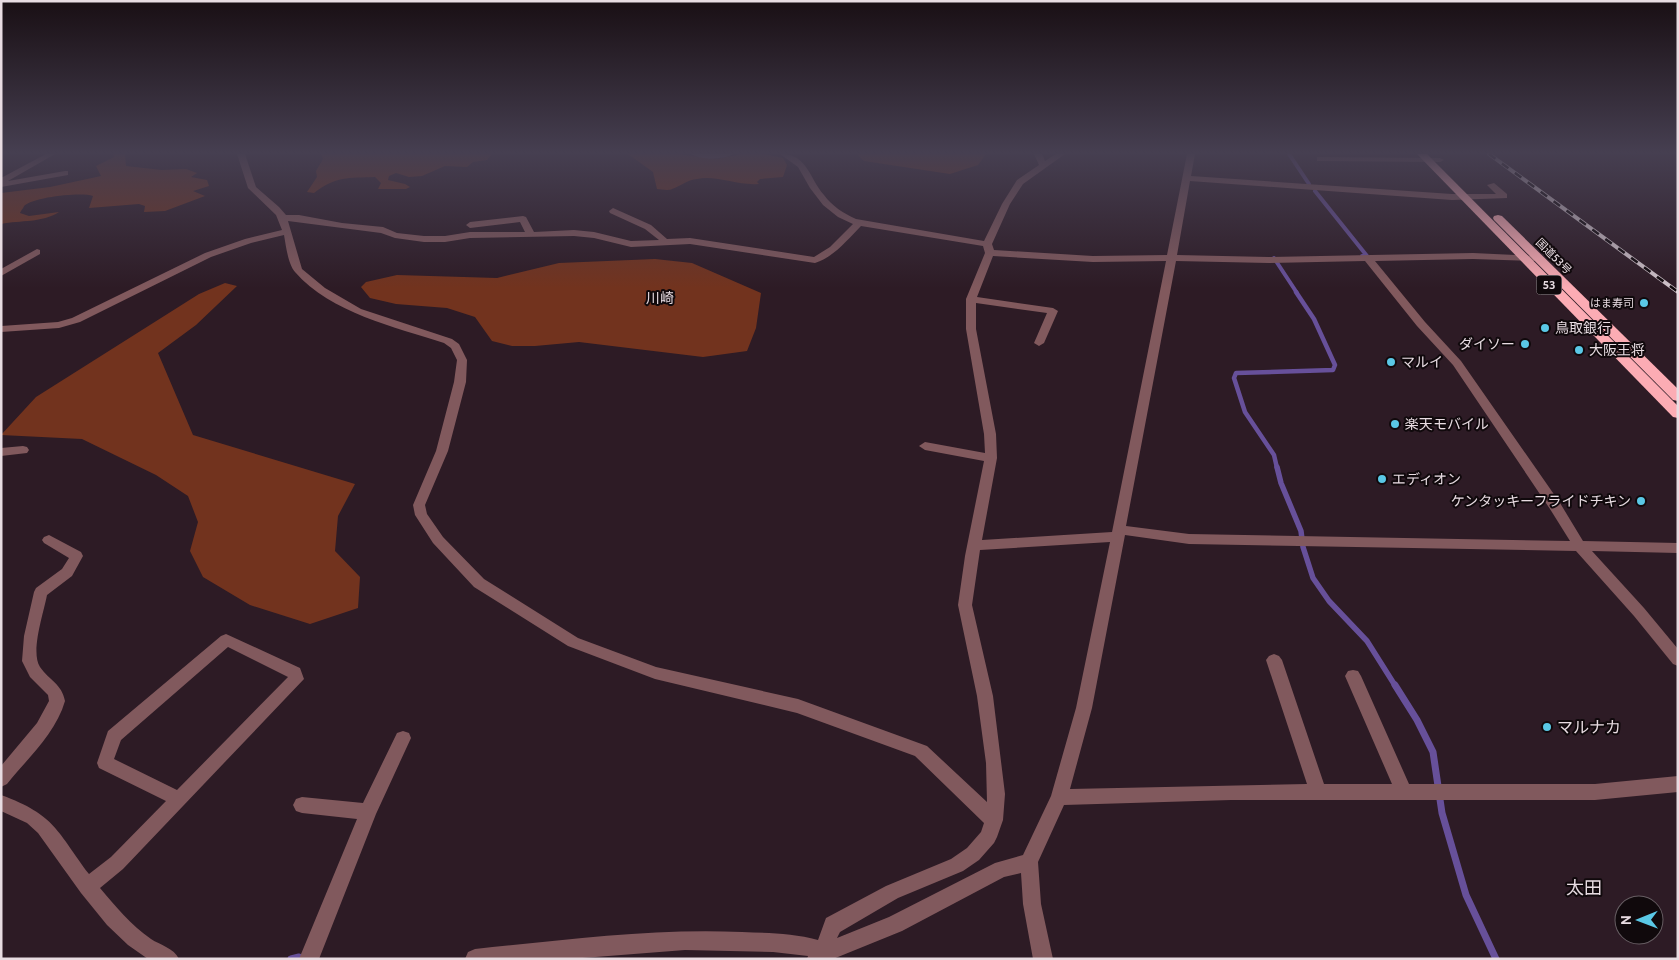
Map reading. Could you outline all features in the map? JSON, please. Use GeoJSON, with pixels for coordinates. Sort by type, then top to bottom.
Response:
{"type":"FeatureCollection","features":[{"type":"Feature","properties":{"kind":"highway","name":"国道53号"},"geometry":{"type":"LineString","coordinates":[[1467,199],[1522,258],[1678,414]]}},
{"type":"Feature","properties":{"kind":"highway","name":"国道53号"},"geometry":{"type":"LineString","coordinates":[[1479,199],[1678,397]]}},
{"type":"Feature","properties":{"kind":"street"},"geometry":{"type":"LineString","coordinates":[[264,199],[280,212],[283,218],[298,270],[326,293],[356,312],[448,341],[460,353],[462,360],[460,382],[442,451],[419,506],[421,515],[438,540],[479,583],[573,642],[591,649],[655,673],[798,706],[921,752],[994,820]]}},
{"type":"Feature","properties":{"kind":"street"},"geometry":{"type":"LineString","coordinates":[[823,199],[843,217],[859,223],[988,248],[1093,259],[1538,258]]}},
{"type":"Feature","properties":{"kind":"street"},"geometry":{"type":"LineString","coordinates":[[822,956],[833,925],[892,892],[957,865],[973,854],[988,837],[994,820],[997,794],[993,753],[985,696],[965,606],[974,545],[991,458],[990,434],[971,329],[970,299],[988,248],[1009,199]]}},
{"type":"Feature","properties":{"kind":"street"},"geometry":{"type":"LineString","coordinates":[[1043,959],[1032,904],[1029,862],[1059,797],[1084,708],[1182,199]]}},
{"type":"Feature","properties":{"kind":"street"},"geometry":{"type":"LineString","coordinates":[[613,211],[649,228],[662,237],[664,241]]}},
{"type":"Feature","properties":{"kind":"street"},"geometry":{"type":"LineString","coordinates":[[283,218],[299,218],[342,226],[383,230],[424,239],[445,239],[470,235],[574,233],[594,235],[631,244],[690,241],[815,260],[828,252],[859,223]]}},
{"type":"Feature","properties":{"kind":"street"},"geometry":{"type":"LineString","coordinates":[[470,225],[523,219],[530,235]]}},
{"type":"Feature","properties":{"kind":"street"},"geometry":{"type":"LineString","coordinates":[[1,329],[59,324],[76,320],[208,255],[248,241],[287,232]]}},
{"type":"Feature","properties":{"kind":"street"},"geometry":{"type":"LineString","coordinates":[[1,273],[37,252]]}},
{"type":"Feature","properties":{"kind":"street"},"geometry":{"type":"LineString","coordinates":[[1366,257],[1421,324],[1457,363],[1544,489],[1580,547],[1639,612],[1678,660]]}},
{"type":"Feature","properties":{"kind":"street"},"geometry":{"type":"LineString","coordinates":[[970,299],[1053,312],[1039,343]]}},
{"type":"Feature","properties":{"kind":"street"},"geometry":{"type":"LineString","coordinates":[[925,446],[991,458]]}},
{"type":"Feature","properties":{"kind":"street"},"geometry":{"type":"LineString","coordinates":[[1,452],[24,450]]}},
{"type":"Feature","properties":{"kind":"street"},"geometry":{"type":"LineString","coordinates":[[974,545],[1118,533],[1189,539],[1678,548]]}},
{"type":"Feature","properties":{"kind":"street"},"geometry":{"type":"LineString","coordinates":[[1,779],[52,715],[57,701],[54,690],[35,674],[30,660],[32,640],[41,592],[65,574],[74,563],[76,556],[49,540]]}},
{"type":"Feature","properties":{"kind":"street"},"geometry":{"type":"LineString","coordinates":[[87,887],[117,863],[296,679],[295,672],[226,640],[114,736],[105,763],[179,799]]}},
{"type":"Feature","properties":{"kind":"street"},"geometry":{"type":"LineString","coordinates":[[1274,660],[1318,792]]}},
{"type":"Feature","properties":{"kind":"street"},"geometry":{"type":"LineString","coordinates":[[1353,676],[1404,792]]}},
{"type":"Feature","properties":{"kind":"street"},"geometry":{"type":"LineString","coordinates":[[309,959],[368,812],[402,738]]}},
{"type":"Feature","properties":{"kind":"street"},"geometry":{"type":"LineString","coordinates":[[1059,797],[1231,792],[1595,792],[1678,784]]}},
{"type":"Feature","properties":{"kind":"street"},"geometry":{"type":"LineString","coordinates":[[1,803],[18,808],[42,823],[56,839],[87,887],[114,918],[143,944],[169,959]]}},
{"type":"Feature","properties":{"kind":"street"},"geometry":{"type":"LineString","coordinates":[[302,805],[368,812]]}},
{"type":"Feature","properties":{"kind":"street"},"geometry":{"type":"LineString","coordinates":[[822,956],[895,924],[1001,869],[1029,862]]}},
{"type":"Feature","properties":{"kind":"street"},"geometry":{"type":"LineString","coordinates":[[475,959],[669,940],[722,940],[789,944],[812,947],[822,956]]}},
{"type":"Feature","properties":{"kind":"shaded area"},"geometry":{"type":"Polygon","coordinates":[[[1,199],[43,199],[24,206],[20,213],[29,216],[59,212],[38,220],[1,224],[1,199]]]}},
{"type":"Feature","properties":{"kind":"shaded area"},"geometry":{"type":"Polygon","coordinates":[[[92,199],[198,199],[165,211],[144,212],[145,206],[139,204],[89,208],[92,199]]]}},
{"type":"Feature","properties":{"kind":"shaded area"},"geometry":{"type":"Polygon","coordinates":[[[655,259],[692,263],[761,293],[756,328],[747,351],[703,357],[579,342],[512,346],[492,341],[475,317],[447,308],[396,304],[370,298],[361,287],[366,282],[397,275],[497,278],[559,263],[655,259]]]}},
{"type":"Feature","properties":{"kind":"shaded area"},"geometry":{"type":"Polygon","coordinates":[[[225,283],[237,286],[196,325],[158,353],[193,435],[355,484],[338,516],[335,551],[360,577],[358,608],[310,624],[250,605],[203,577],[190,551],[198,522],[188,496],[156,475],[82,439],[1,435],[36,397],[199,294],[225,283]]]}},
{"type":"Feature","properties":{"kind":"waterway"},"geometry":{"type":"LineString","coordinates":[[1321,199],[1367,256],[1362,256]]}},
{"type":"Feature","properties":{"kind":"waterway"},"geometry":{"type":"LineString","coordinates":[[1274,258],[1297,293]]}},
{"type":"Feature","properties":{"kind":"waterway"},"geometry":{"type":"LineString","coordinates":[[1277,468],[1274,455],[1245,412],[1234,378],[1236,373],[1333,370],[1335,365],[1314,319],[1296,292]]}},
{"type":"Feature","properties":{"kind":"waterway"},"geometry":{"type":"LineString","coordinates":[[1277,467],[1281,483],[1301,531],[1303,547],[1313,578],[1329,601],[1367,641],[1396,687]]}},
{"type":"Feature","properties":{"kind":"waterway"},"geometry":{"type":"LineString","coordinates":[[1395,685],[1417,720],[1433,752],[1442,813],[1466,895],[1496,959]]}},
{"type":"Feature","properties":{"kind":"waterway"},"geometry":{"type":"LineString","coordinates":[[291,959],[299,957]]}},
{"type":"Feature","properties":{"kind":"railway"},"geometry":{"type":"LineString","coordinates":[[1550,199],[1678,292]]}},
{"type":"Feature","properties":{"kind":"place","name":"はま寿司"},"geometry":{"type":"Point","coordinates":[1644,303]}},
{"type":"Feature","properties":{"kind":"place","name":"鳥取銀行"},"geometry":{"type":"Point","coordinates":[1545,328]}},
{"type":"Feature","properties":{"kind":"place","name":"ダイソー"},"geometry":{"type":"Point","coordinates":[1525,344]}},
{"type":"Feature","properties":{"kind":"place","name":"大阪王将"},"geometry":{"type":"Point","coordinates":[1579,350]}},
{"type":"Feature","properties":{"kind":"place","name":"マルイ"},"geometry":{"type":"Point","coordinates":[1391,362]}},
{"type":"Feature","properties":{"kind":"place","name":"楽天モバイル"},"geometry":{"type":"Point","coordinates":[1395,424]}},
{"type":"Feature","properties":{"kind":"place","name":"エディオン"},"geometry":{"type":"Point","coordinates":[1382,479]}},
{"type":"Feature","properties":{"kind":"place","name":"ケンタッキーフライドチキン"},"geometry":{"type":"Point","coordinates":[1641,501]}},
{"type":"Feature","properties":{"kind":"place","name":"マルナカ"},"geometry":{"type":"Point","coordinates":[1547,727]}},
{"type":"Feature","properties":{"kind":"district","name":"川崎"},"geometry":{"type":"Point","coordinates":[660,298]}},
{"type":"Feature","properties":{"kind":"district","name":"太田"},"geometry":{"type":"Point","coordinates":[1584,888]}}]}
